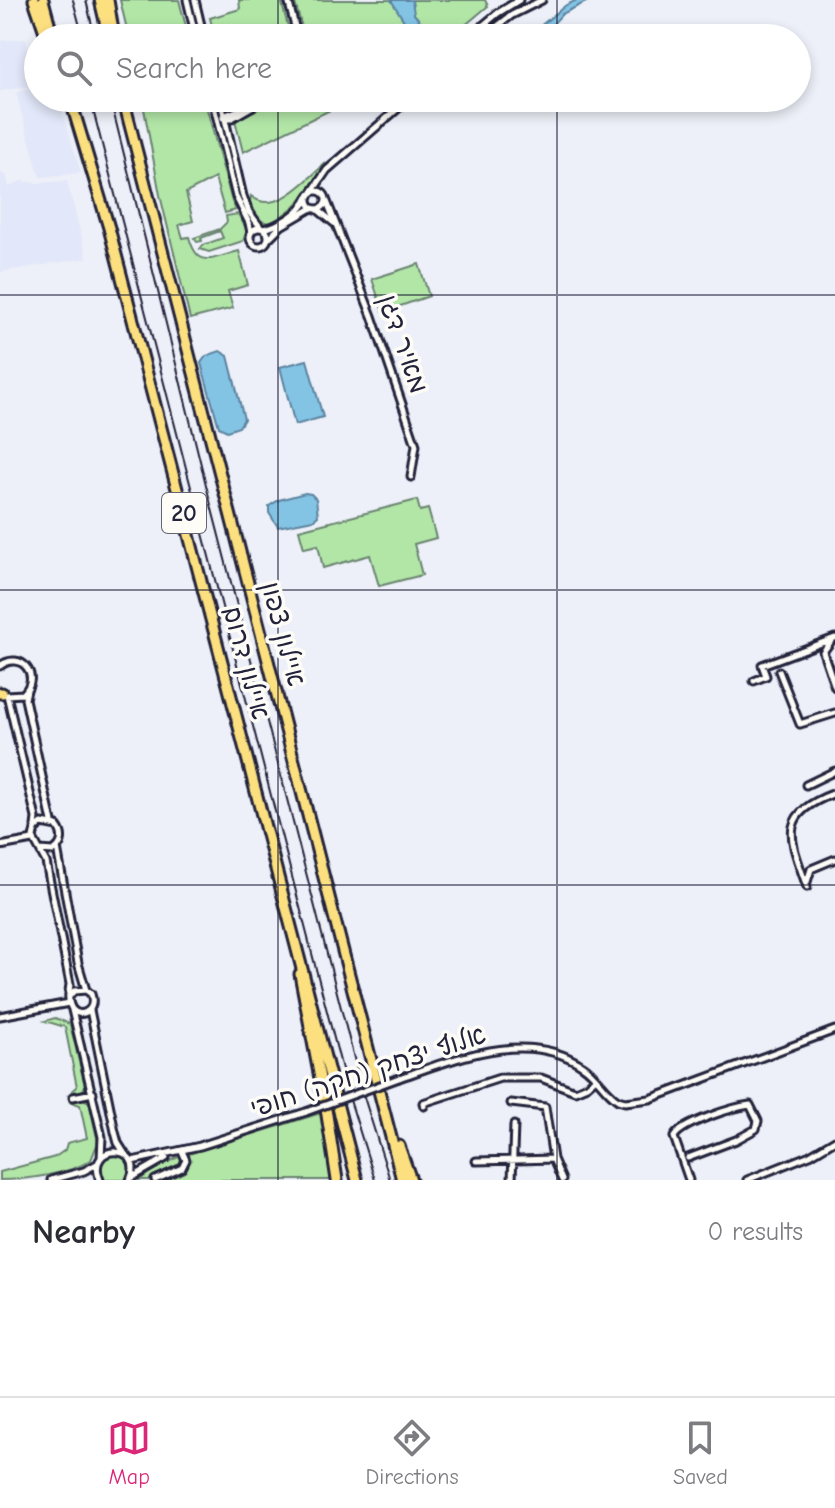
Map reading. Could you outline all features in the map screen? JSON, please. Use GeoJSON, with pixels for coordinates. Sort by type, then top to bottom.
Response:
{"type":"FeatureCollection","features":[{"type":"Feature","properties":{"kind":"highway"},"geometry":{"type":"LineString","coordinates":[[34,0],[46,24]]}},
{"type":"Feature","properties":{"kind":"highway"},"geometry":{"type":"LineString","coordinates":[[45,0],[50,24]]}},
{"type":"Feature","properties":{"kind":"highway"},"geometry":{"type":"LineString","coordinates":[[104,0],[109,24]]}},
{"type":"Feature","properties":{"kind":"highway","name":"איילון דרום"},"geometry":{"type":"LineString","coordinates":[[74,112],[88,159]]}},
{"type":"Feature","properties":{"kind":"highway","name":"איילון דרום"},"geometry":{"type":"LineString","coordinates":[[74,112],[109,228],[357,1180]]}},
{"type":"Feature","properties":{"kind":"highway","name":"איילון צפון"},"geometry":{"type":"LineString","coordinates":[[127,112],[402,1180]]}},
{"type":"Feature","properties":{"kind":"highway"},"geometry":{"type":"LineString","coordinates":[[284,896],[337,1180]]}},
{"type":"Feature","properties":{"kind":"highway"},"geometry":{"type":"LineString","coordinates":[[379,1094],[411,1180]]}},
{"type":"Feature","properties":{"kind":"street"},"geometry":{"type":"LineString","coordinates":[[187,0],[193,24]]}},
{"type":"Feature","properties":{"kind":"street"},"geometry":{"type":"LineString","coordinates":[[195,0],[201,24]]}},
{"type":"Feature","properties":{"kind":"street"},"geometry":{"type":"LineString","coordinates":[[288,0],[294,24]]}},
{"type":"Feature","properties":{"kind":"street"},"geometry":{"type":"LineString","coordinates":[[485,24],[519,0]]}},
{"type":"Feature","properties":{"kind":"street"},"geometry":{"type":"LineString","coordinates":[[500,24],[542,0]]}},
{"type":"Feature","properties":{"kind":"street"},"geometry":{"type":"LineString","coordinates":[[218,112],[225,117],[236,197],[249,223],[251,242],[255,246],[264,245],[281,226],[314,208],[323,207],[325,197],[317,191],[310,195],[308,202],[314,208]]}},
{"type":"Feature","properties":{"kind":"street"},"geometry":{"type":"LineString","coordinates":[[224,112],[246,205],[268,239]]}},
{"type":"Feature","properties":{"kind":"street"},"geometry":{"type":"LineString","coordinates":[[225,117],[237,112]]}},
{"type":"Feature","properties":{"kind":"street"},"geometry":{"type":"LineString","coordinates":[[251,233],[269,228],[300,209],[327,170],[392,112]]}},
{"type":"Feature","properties":{"kind":"street","name":"מאיר דגן"},"geometry":{"type":"LineString","coordinates":[[323,178],[325,197],[386,356],[416,445],[411,477]]}},
{"type":"Feature","properties":{"kind":"street","name":"מאיר דגן"},"geometry":{"type":"LineString","coordinates":[[314,208],[337,227]]}},
{"type":"Feature","properties":{"kind":"street"},"geometry":{"type":"LineString","coordinates":[[754,681],[766,676],[762,665],[835,639]]}},
{"type":"Feature","properties":{"kind":"street"},"geometry":{"type":"LineString","coordinates":[[835,639],[826,645],[823,652],[835,687]]}},
{"type":"Feature","properties":{"kind":"street"},"geometry":{"type":"LineString","coordinates":[[0,666],[12,660],[26,665],[31,680],[25,699],[53,823],[62,834],[57,848],[78,963],[86,990],[93,997],[90,1010],[115,1132],[125,1154],[132,1161],[131,1179]]}},
{"type":"Feature","properties":{"kind":"street"},"geometry":{"type":"LineString","coordinates":[[779,671],[800,724],[835,713]]}},
{"type":"Feature","properties":{"kind":"street"},"geometry":{"type":"LineString","coordinates":[[27,690],[17,696],[2,693],[36,818],[33,840],[46,862],[70,984],[70,1003],[102,1137],[100,1180]]}},
{"type":"Feature","properties":{"kind":"street"},"geometry":{"type":"LineString","coordinates":[[806,785],[835,771]]}},
{"type":"Feature","properties":{"kind":"street"},"geometry":{"type":"LineString","coordinates":[[834,794],[803,808],[795,818],[790,834],[807,887],[808,872],[835,859]]}},
{"type":"Feature","properties":{"kind":"street"},"geometry":{"type":"LineString","coordinates":[[35,829],[42,823],[53,823]]}},
{"type":"Feature","properties":{"kind":"street"},"geometry":{"type":"LineString","coordinates":[[0,846],[33,840]]}},
{"type":"Feature","properties":{"kind":"street"},"geometry":{"type":"LineString","coordinates":[[40,850],[49,852],[57,848]]}},
{"type":"Feature","properties":{"kind":"street"},"geometry":{"type":"LineString","coordinates":[[70,1003],[78,989],[86,990]]}},
{"type":"Feature","properties":{"kind":"street"},"geometry":{"type":"LineString","coordinates":[[0,1016],[70,1003],[83,1013],[90,1010]]}},
{"type":"Feature","properties":{"kind":"street","name":"אלוף יצחק (חקה) חופי"},"geometry":{"type":"LineString","coordinates":[[132,1161],[182,1151],[306,1112],[458,1058],[517,1048],[568,1057],[585,1067],[618,1100],[625,1102],[650,1099],[835,1030]]}},
{"type":"Feature","properties":{"kind":"street"},"geometry":{"type":"LineString","coordinates":[[424,1106],[423,1103],[500,1078],[541,1078],[575,1091],[596,1078]]}},
{"type":"Feature","properties":{"kind":"street"},"geometry":{"type":"LineString","coordinates":[[73,1097],[93,1093]]}},
{"type":"Feature","properties":{"kind":"street"},"geometry":{"type":"LineString","coordinates":[[511,1103],[545,1107],[553,1159],[562,1180]]}},
{"type":"Feature","properties":{"kind":"street"},"geometry":{"type":"LineString","coordinates":[[688,1158],[756,1129],[758,1121],[750,1105],[704,1118],[677,1131],[674,1137],[689,1180]]}},
{"type":"Feature","properties":{"kind":"street"},"geometry":{"type":"LineString","coordinates":[[512,1180],[514,1125]]}},
{"type":"Feature","properties":{"kind":"street"},"geometry":{"type":"LineString","coordinates":[[747,1180],[810,1155],[835,1140]]}},
{"type":"Feature","properties":{"kind":"street"},"geometry":{"type":"LineString","coordinates":[[155,1180],[182,1168],[186,1160],[182,1151]]}},
{"type":"Feature","properties":{"kind":"street"},"geometry":{"type":"LineString","coordinates":[[51,1180],[84,1171],[110,1152],[125,1154]]}},
{"type":"Feature","properties":{"kind":"street","name":"אלוף יצחק (חקה) חופי"},"geometry":{"type":"LineString","coordinates":[[131,1179],[173,1153]]}},
{"type":"Feature","properties":{"kind":"street"},"geometry":{"type":"LineString","coordinates":[[476,1161],[553,1159]]}},
{"type":"Feature","properties":{"kind":"shaded area"},"geometry":{"type":"Polygon","coordinates":[[[24,39],[24,87],[0,91],[0,41],[24,39]]]}},
{"type":"Feature","properties":{"kind":"shaded area"},"geometry":{"type":"Polygon","coordinates":[[[24,90],[24,112],[62,112],[81,173],[40,177],[16,93],[24,90]]]}},
{"type":"Feature","properties":{"kind":"shaded area"},"geometry":{"type":"Polygon","coordinates":[[[0,173],[6,175],[9,187],[21,181],[67,181],[87,258],[0,272],[0,173]]]}},
{"type":"Feature","properties":{"kind":"green space"},"geometry":{"type":"Polygon","coordinates":[[[120,0],[179,0],[185,24],[126,24],[120,0]]]}},
{"type":"Feature","properties":{"kind":"green space"},"geometry":{"type":"Polygon","coordinates":[[[239,0],[281,0],[287,24],[212,24],[210,18],[240,9],[239,0]]]}},
{"type":"Feature","properties":{"kind":"green space"},"geometry":{"type":"Polygon","coordinates":[[[302,0],[485,0],[488,6],[467,24],[301,24],[295,3],[302,0]]]}},
{"type":"Feature","properties":{"kind":"green space"},"geometry":{"type":"Polygon","coordinates":[[[145,112],[208,112],[236,210],[225,213],[215,178],[186,193],[193,221],[179,225],[183,238],[189,237],[202,258],[239,251],[248,285],[228,291],[233,308],[190,319],[160,195],[145,112]]]}},
{"type":"Feature","properties":{"kind":"green space"},"geometry":{"type":"Polygon","coordinates":[[[251,112],[326,112],[243,152],[235,120],[251,112]]]}},
{"type":"Feature","properties":{"kind":"green space"},"geometry":{"type":"Polygon","coordinates":[[[326,163],[303,197],[289,211],[270,223],[260,221],[250,202],[251,196],[271,202],[281,199],[326,163]]]}},
{"type":"Feature","properties":{"kind":"green space"},"geometry":{"type":"Polygon","coordinates":[[[238,214],[247,230],[243,241],[209,252],[200,249],[223,238],[220,231],[201,238],[202,241],[197,242],[194,238],[220,229],[227,222],[226,216],[238,214]]]}},
{"type":"Feature","properties":{"kind":"green space"},"geometry":{"type":"Polygon","coordinates":[[[419,264],[429,296],[383,312],[372,279],[419,264]]]}},
{"type":"Feature","properties":{"kind":"green space"},"geometry":{"type":"Polygon","coordinates":[[[417,500],[420,511],[428,509],[436,538],[414,544],[422,575],[379,586],[370,555],[323,568],[318,545],[304,548],[299,530],[417,500]]]}},
{"type":"Feature","properties":{"kind":"green space"},"geometry":{"type":"Polygon","coordinates":[[[55,1018],[70,1024],[85,1086],[82,1092],[69,1094],[77,1087],[65,1027],[45,1021],[55,1018]]]}},
{"type":"Feature","properties":{"kind":"green space"},"geometry":{"type":"Polygon","coordinates":[[[83,1099],[89,1102],[98,1142],[91,1160],[47,1175],[0,1180],[0,1172],[55,1157],[65,1150],[67,1143],[87,1138],[80,1105],[71,1102],[83,1099]]]}},
{"type":"Feature","properties":{"kind":"green space"},"geometry":{"type":"Polygon","coordinates":[[[321,1113],[332,1180],[140,1180],[176,1158],[321,1113]]]}},
{"type":"Feature","properties":{"kind":"green space"},"geometry":{"type":"Polygon","coordinates":[[[109,1154],[121,1155],[128,1161],[132,1169],[128,1180],[103,1180],[99,1173],[101,1162],[109,1154]]]}},
{"type":"Feature","properties":{"kind":"water"},"geometry":{"type":"Polygon","coordinates":[[[391,0],[412,0],[414,14],[423,24],[406,24],[391,0]]]}},
{"type":"Feature","properties":{"kind":"water"},"geometry":{"type":"Polygon","coordinates":[[[577,0],[590,0],[562,14],[553,24],[543,24],[577,0]]]}},
{"type":"Feature","properties":{"kind":"water"},"geometry":{"type":"Polygon","coordinates":[[[220,351],[228,356],[244,419],[239,427],[227,431],[219,427],[201,363],[206,356],[220,351]]]}},
{"type":"Feature","properties":{"kind":"water"},"geometry":{"type":"Polygon","coordinates":[[[307,360],[323,417],[295,425],[280,367],[307,360]]]}},
{"type":"Feature","properties":{"kind":"water"},"geometry":{"type":"Polygon","coordinates":[[[305,493],[316,499],[318,516],[313,520],[278,527],[269,513],[269,506],[305,493]]]}},
{"type":"Feature","properties":{"kind":"railway"},"geometry":{"type":"LineString","coordinates":[[73,0],[79,24]]}},
{"type":"Feature","properties":{"kind":"railway"},"geometry":{"type":"LineString","coordinates":[[86,0],[92,24]]}},
{"type":"Feature","properties":{"kind":"railway"},"geometry":{"type":"LineString","coordinates":[[94,112],[350,1100],[375,1180]]}},
{"type":"Feature","properties":{"kind":"railway"},"geometry":{"type":"LineString","coordinates":[[113,112],[364,1097],[390,1180]]}}]}
